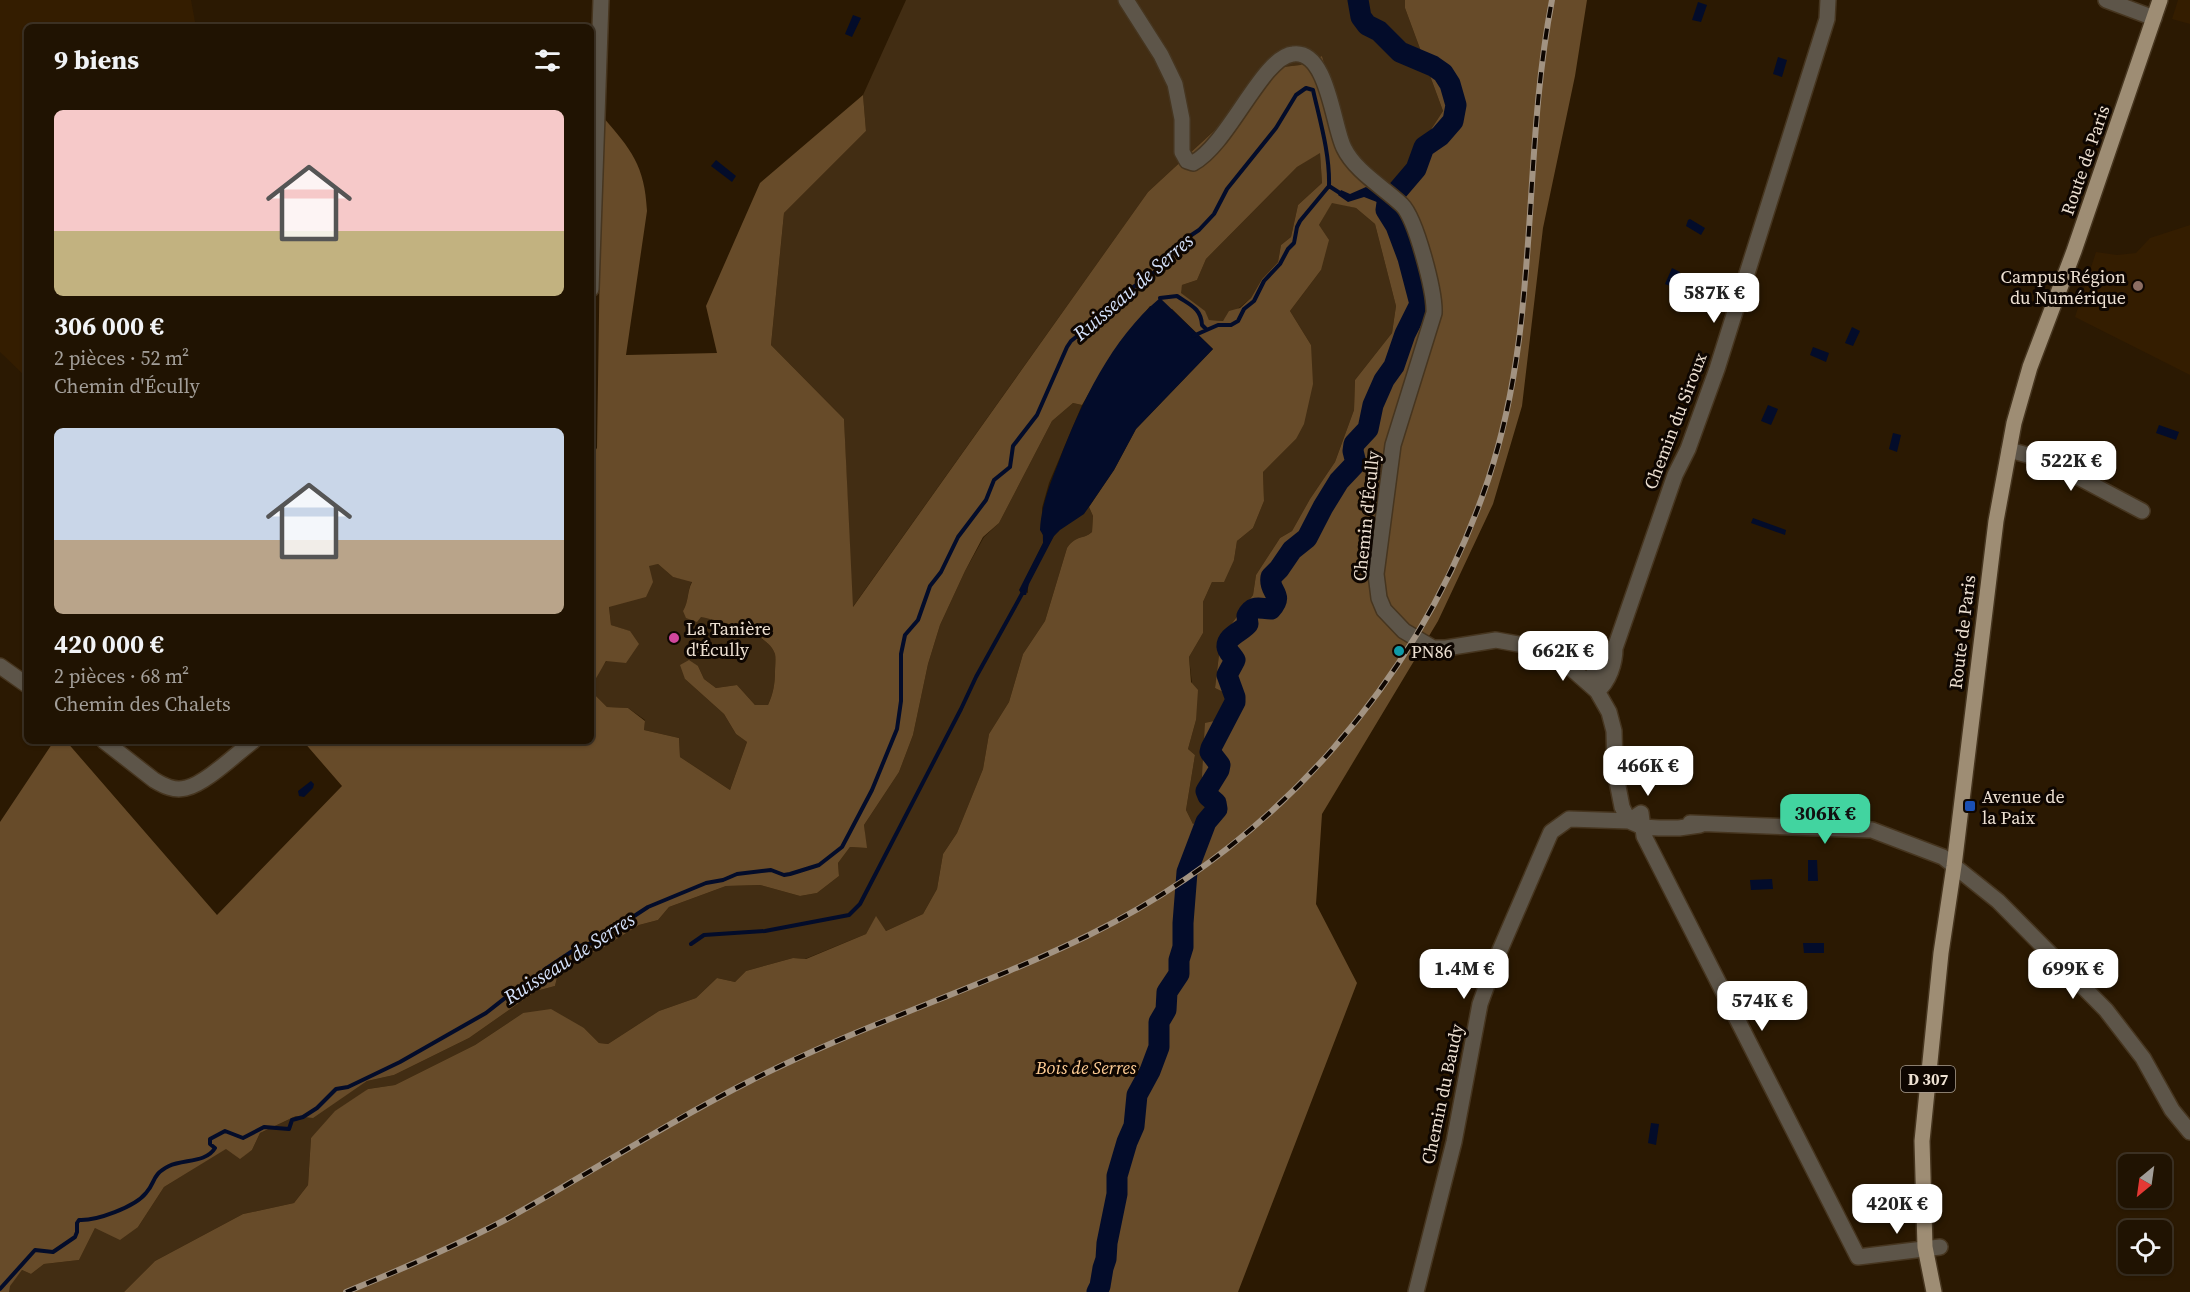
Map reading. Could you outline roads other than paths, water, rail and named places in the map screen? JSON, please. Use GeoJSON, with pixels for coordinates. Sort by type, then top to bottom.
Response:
{"type":"FeatureCollection","features":[{"type":"Feature","properties":{"kind":"main road","name":"Route de Paris"},"geometry":{"type":"LineString","coordinates":[[1934,1292],[1922,1141],[1941,953],[1954,866],[1996,521],[2014,423],[2030,367],[2076,245],[2160,0]]}},
{"type":"Feature","properties":{"kind":"street"},"geometry":{"type":"LineString","coordinates":[[594,209],[601,0]]}},
{"type":"Feature","properties":{"kind":"street","name":"Chemin d'Écully"},"geometry":{"type":"LineString","coordinates":[[1126,0],[1161,55],[1175,84],[1182,119],[1182,152],[1187,161],[1193,163],[1210,151],[1272,67],[1282,58],[1293,54],[1304,55],[1313,63],[1325,83],[1343,147],[1350,158],[1402,206],[1411,218],[1434,294],[1434,313],[1393,445],[1376,574],[1379,598],[1384,610],[1398,627],[1422,644],[1433,648],[1446,648],[1496,640],[1535,647],[1564,662],[1592,686],[1609,712],[1629,797],[1644,836],[1858,1257],[1932,1247]]}},
{"type":"Feature","properties":{"kind":"street","name":"Chemin du Siroux"},"geometry":{"type":"LineString","coordinates":[[1592,686],[1603,687],[1609,675],[1615,657],[1615,648],[1675,475],[1688,449],[1717,369],[1827,19],[1828,0]]}},
{"type":"Feature","properties":{"kind":"street"},"geometry":{"type":"LineString","coordinates":[[2106,0],[2154,18]]}},
{"type":"Feature","properties":{"kind":"street"},"geometry":{"type":"LineString","coordinates":[[2009,450],[2046,460],[2142,511]]}},
{"type":"Feature","properties":{"kind":"street"},"geometry":{"type":"LineString","coordinates":[[0,666],[24,683]]}},
{"type":"Feature","properties":{"kind":"street"},"geometry":{"type":"LineString","coordinates":[[108,744],[154,780],[178,789],[203,780],[249,744]]}},
{"type":"Feature","properties":{"kind":"street","name":"Chemin du Baudy"},"geometry":{"type":"LineString","coordinates":[[1416,1292],[1454,1142],[1480,1004],[1497,957],[1551,832],[1569,819],[1638,820]]}},
{"type":"Feature","properties":{"kind":"street"},"geometry":{"type":"LineString","coordinates":[[1638,820],[1658,819],[1700,825],[1872,830],[1943,857],[1998,901],[2106,1010],[2143,1058],[2172,1110],[2190,1132]]}},
{"type":"Feature","properties":{"kind":"water"},"geometry":{"type":"Polygon","coordinates":[[[1698,2],[1707,5],[1701,22],[1692,20],[1698,2]]]}},
{"type":"Feature","properties":{"kind":"water"},"geometry":{"type":"Polygon","coordinates":[[[853,15],[861,18],[852,37],[845,34],[853,15]]]}},
{"type":"Feature","properties":{"kind":"water"},"geometry":{"type":"Polygon","coordinates":[[[1778,57],[1787,60],[1782,77],[1773,74],[1778,57]]]}},
{"type":"Feature","properties":{"kind":"water"},"geometry":{"type":"Polygon","coordinates":[[[716,160],[736,176],[732,182],[711,166],[716,160]]]}},
{"type":"Feature","properties":{"kind":"water"},"geometry":{"type":"Polygon","coordinates":[[[1366,187],[1383,198],[1382,204],[1364,197],[1348,202],[1338,195],[1341,190],[1350,194],[1366,187]]]}},
{"type":"Feature","properties":{"kind":"water"},"geometry":{"type":"Polygon","coordinates":[[[1690,219],[1705,228],[1701,235],[1686,226],[1690,219]]]}},
{"type":"Feature","properties":{"kind":"water"},"geometry":{"type":"Polygon","coordinates":[[[1672,268],[1680,272],[1673,287],[1665,284],[1672,268]]]}},
{"type":"Feature","properties":{"kind":"water"},"geometry":{"type":"Polygon","coordinates":[[[1160,298],[1213,349],[1136,429],[1114,470],[1084,514],[1054,536],[1029,584],[1026,595],[1022,595],[1019,590],[1043,543],[1040,530],[1046,495],[1077,417],[1113,352],[1127,332],[1160,298]]]}},
{"type":"Feature","properties":{"kind":"water"},"geometry":{"type":"Polygon","coordinates":[[[1852,327],[1860,331],[1853,346],[1845,343],[1852,327]]]}},
{"type":"Feature","properties":{"kind":"water"},"geometry":{"type":"Polygon","coordinates":[[[1813,347],[1829,353],[1826,362],[1810,355],[1813,347]]]}},
{"type":"Feature","properties":{"kind":"water"},"geometry":{"type":"Polygon","coordinates":[[[1768,405],[1778,409],[1771,425],[1761,421],[1768,405]]]}},
{"type":"Feature","properties":{"kind":"water"},"geometry":{"type":"Polygon","coordinates":[[[2159,425],[2179,432],[2176,440],[2156,433],[2159,425]]]}},
{"type":"Feature","properties":{"kind":"water"},"geometry":{"type":"Polygon","coordinates":[[[1893,433],[1901,435],[1897,452],[1889,449],[1893,433]]]}},
{"type":"Feature","properties":{"kind":"water"},"geometry":{"type":"Polygon","coordinates":[[[1753,518],[1786,530],[1785,535],[1751,523],[1753,518]]]}},
{"type":"Feature","properties":{"kind":"water"},"geometry":{"type":"Polygon","coordinates":[[[311,781],[314,784],[313,788],[304,797],[299,796],[298,791],[311,781]]]}},
{"type":"Feature","properties":{"kind":"water"},"geometry":{"type":"Polygon","coordinates":[[[1808,860],[1817,860],[1818,881],[1808,881],[1808,860]]]}},
{"type":"Feature","properties":{"kind":"water"},"geometry":{"type":"Polygon","coordinates":[[[1772,879],[1773,889],[1751,890],[1750,880],[1772,879]]]}},
{"type":"Feature","properties":{"kind":"water"},"geometry":{"type":"Polygon","coordinates":[[[1803,943],[1824,943],[1824,953],[1804,953],[1803,943]]]}},
{"type":"Feature","properties":{"kind":"water"},"geometry":{"type":"Polygon","coordinates":[[[1651,1123],[1659,1124],[1656,1145],[1648,1143],[1651,1123]]]}},
{"type":"Feature","properties":{"kind":"waterway"},"geometry":{"type":"LineString","coordinates":[[1097,1292],[1106,1259],[1117,1194],[1117,1176],[1134,1126],[1137,1095],[1150,1071],[1159,1047],[1159,1022],[1166,1010],[1167,992],[1179,974],[1179,960],[1183,947],[1187,872],[1206,822],[1217,809],[1216,803],[1206,791],[1220,765],[1210,752],[1211,748],[1235,702],[1227,675],[1235,660],[1228,650],[1227,643],[1246,627],[1249,612],[1257,608],[1271,609],[1275,604],[1276,596],[1271,577],[1292,550],[1307,538],[1339,481],[1356,463],[1354,444],[1368,429],[1373,405],[1384,380],[1394,366],[1405,334],[1420,304],[1408,258],[1396,226],[1386,210],[1387,203],[1416,169],[1424,147],[1440,136],[1453,121],[1456,105],[1450,84],[1443,73],[1433,66],[1400,52],[1379,31],[1367,25],[1361,17],[1358,0]]}},
{"type":"Feature","properties":{"kind":"waterway","name":"Ruisseau de Serres"},"geometry":{"type":"LineString","coordinates":[[0,1289],[35,1250],[53,1252],[75,1237],[79,1220],[95,1218],[124,1208],[141,1198],[163,1169],[211,1153],[215,1148],[210,1144],[210,1139],[225,1131],[243,1138],[264,1127],[289,1129],[292,1120],[303,1117],[317,1108],[336,1089],[348,1087],[400,1062],[486,1013],[514,991],[533,985],[542,978],[544,970],[580,946],[597,942],[648,907],[706,883],[723,880],[737,874],[771,870],[784,875],[790,874],[819,865],[842,847],[872,790],[897,729],[901,701],[901,654],[905,635],[918,620],[930,586],[941,572],[958,537],[986,500],[994,480],[1010,467],[1013,446],[1037,415],[1071,341],[1101,317],[1108,305],[1159,269],[1184,240],[1199,230],[1214,214],[1227,189],[1276,128],[1296,95],[1306,88],[1313,90],[1319,114],[1326,150],[1329,186],[1343,195]]}},
{"type":"Feature","properties":{"kind":"waterway"},"geometry":{"type":"LineString","coordinates":[[1193,336],[1218,325],[1231,325],[1238,321],[1244,309],[1254,301],[1264,281],[1280,264],[1294,243],[1300,221],[1329,186]]}},
{"type":"Feature","properties":{"kind":"waterway","name":"Ruisseau de Serres"},"geometry":{"type":"LineString","coordinates":[[1379,200],[1387,203]]}},
{"type":"Feature","properties":{"kind":"waterway"},"geometry":{"type":"LineString","coordinates":[[1160,298],[1177,296],[1197,311],[1206,329]]}},
{"type":"Feature","properties":{"kind":"waterway"},"geometry":{"type":"LineString","coordinates":[[691,944],[704,935],[765,931],[849,915],[860,904],[976,677],[1023,592]]}},
{"type":"Feature","properties":{"kind":"railway"},"geometry":{"type":"LineString","coordinates":[[346,1292],[466,1240],[505,1220],[688,1114],[750,1081],[834,1042],[1005,973],[1089,935],[1157,897],[1221,853],[1280,803],[1334,748],[1382,687],[1424,622],[1459,553],[1488,480],[1505,420],[1516,361],[1523,301],[1536,121],[1552,0]]}},
{"type":"Feature","properties":{"kind":"place","name":"Campus Région du Numérique"},"geometry":{"type":"Point","coordinates":[2138,286]}},
{"type":"Feature","properties":{"kind":"place","name":"La Tanière d'Écully"},"geometry":{"type":"Point","coordinates":[674,638]}},
{"type":"Feature","properties":{"kind":"place","name":"PN86"},"geometry":{"type":"Point","coordinates":[1399,651]}},
{"type":"Feature","properties":{"kind":"place","name":"Avenue de la Paix"},"geometry":{"type":"Point","coordinates":[1970,806]}},
{"type":"Feature","properties":{"kind":"park label","name":"Bois de Serres"},"geometry":{"type":"Point","coordinates":[1086,1067]}}]}
